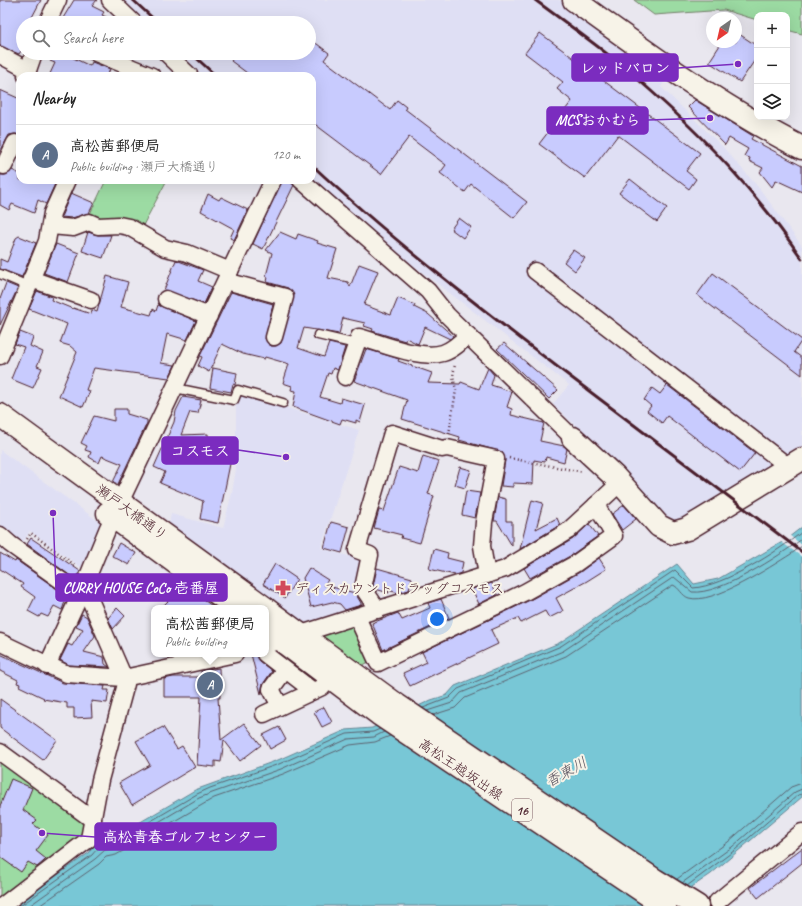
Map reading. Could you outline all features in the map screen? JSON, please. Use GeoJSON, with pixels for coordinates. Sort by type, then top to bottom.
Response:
{"type":"FeatureCollection","features":[{"type":"Feature","properties":{"kind":"main road"},"geometry":{"type":"LineString","coordinates":[[574,0],[700,88],[770,131],[802,148]]}},
{"type":"Feature","properties":{"kind":"main road"},"geometry":{"type":"LineString","coordinates":[[598,0],[709,78],[754,105]]}},
{"type":"Feature","properties":{"kind":"main road"},"geometry":{"type":"LineString","coordinates":[[782,120],[802,131]]}},
{"type":"Feature","properties":{"kind":"main road","name":"瀬戸大橋通り"},"geometry":{"type":"LineString","coordinates":[[0,415],[233,605]]}},
{"type":"Feature","properties":{"kind":"main road","name":"瀬戸大橋通り"},"geometry":{"type":"LineString","coordinates":[[0,434],[261,605]]}},
{"type":"Feature","properties":{"kind":"main road"},"geometry":{"type":"LineString","coordinates":[[573,438],[620,483],[659,526],[673,533],[687,529],[796,463]]}},
{"type":"Feature","properties":{"kind":"main road","name":"瀬戸大橋通り"},"geometry":{"type":"LineString","coordinates":[[269,618],[276,641]]}},
{"type":"Feature","properties":{"kind":"main road","name":"高松王越坂出線"},"geometry":{"type":"LineString","coordinates":[[276,641],[700,903]]}},
{"type":"Feature","properties":{"kind":"street"},"geometry":{"type":"LineString","coordinates":[[50,16],[58,0]]}},
{"type":"Feature","properties":{"kind":"street"},"geometry":{"type":"LineString","coordinates":[[110,0],[127,16]]}},
{"type":"Feature","properties":{"kind":"street"},"geometry":{"type":"LineString","coordinates":[[0,55],[26,72]]}},
{"type":"Feature","properties":{"kind":"street"},"geometry":{"type":"LineString","coordinates":[[27,72],[32,60]]}},
{"type":"Feature","properties":{"kind":"street"},"geometry":{"type":"LineString","coordinates":[[107,60],[124,71]]}},
{"type":"Feature","properties":{"kind":"street"},"geometry":{"type":"LineString","coordinates":[[172,60],[182,72]]}},
{"type":"Feature","properties":{"kind":"street"},"geometry":{"type":"LineString","coordinates":[[0,356],[47,241],[51,226],[52,214],[63,184]]}},
{"type":"Feature","properties":{"kind":"street"},"geometry":{"type":"LineString","coordinates":[[47,666],[117,510],[271,184]]}},
{"type":"Feature","properties":{"kind":"street"},"geometry":{"type":"LineString","coordinates":[[306,184],[428,291],[447,315],[463,340],[573,438]]}},
{"type":"Feature","properties":{"kind":"street"},"geometry":{"type":"LineString","coordinates":[[51,226],[73,228],[89,222],[98,226],[124,226],[165,248],[187,253],[228,276],[285,297],[274,337]]}},
{"type":"Feature","properties":{"kind":"street"},"geometry":{"type":"LineString","coordinates":[[535,271],[796,463]]}},
{"type":"Feature","properties":{"kind":"street"},"geometry":{"type":"LineString","coordinates":[[29,282],[91,300]]}},
{"type":"Feature","properties":{"kind":"street"},"geometry":{"type":"LineString","coordinates":[[166,299],[209,316]]}},
{"type":"Feature","properties":{"kind":"street"},"geometry":{"type":"LineString","coordinates":[[345,377],[359,337],[414,353],[443,353],[463,340]]}},
{"type":"Feature","properties":{"kind":"street"},"geometry":{"type":"LineString","coordinates":[[378,610],[363,588],[370,555],[356,550],[392,433],[442,449],[447,448],[496,458],[493,481],[488,494],[482,546],[487,574]]}},
{"type":"Feature","properties":{"kind":"street"},"geometry":{"type":"LineString","coordinates":[[264,714],[318,689],[285,670],[276,641],[357,617],[505,569],[568,531],[620,483]]}},
{"type":"Feature","properties":{"kind":"street"},"geometry":{"type":"LineString","coordinates":[[357,617],[373,666],[525,592],[575,564],[614,536],[596,505]]}},
{"type":"Feature","properties":{"kind":"street"},"geometry":{"type":"LineString","coordinates":[[0,535],[19,551],[84,585],[126,684],[100,780],[89,839],[2,906]]}},
{"type":"Feature","properties":{"kind":"street"},"geometry":{"type":"LineString","coordinates":[[0,642],[47,666],[68,674],[124,678],[221,657]]}},
{"type":"Feature","properties":{"kind":"street"},"geometry":{"type":"LineString","coordinates":[[280,706],[271,689],[285,670]]}},
{"type":"Feature","properties":{"kind":"street"},"geometry":{"type":"LineString","coordinates":[[0,752],[92,820]]}},
{"type":"Feature","properties":{"kind":"street"},"geometry":{"type":"LineString","coordinates":[[700,903],[802,832]]}},
{"type":"Feature","properties":{"kind":"lane"},"geometry":{"type":"LineString","coordinates":[[0,274],[29,282]]}},
{"type":"Feature","properties":{"kind":"lane"},"geometry":{"type":"LineString","coordinates":[[318,335],[356,344]]}},
{"type":"Feature","properties":{"kind":"lane"},"geometry":{"type":"LineString","coordinates":[[175,388],[234,400],[238,390],[283,403]]}},
{"type":"Feature","properties":{"kind":"path"},"geometry":{"type":"LineString","coordinates":[[447,448],[456,390],[453,376],[463,340]]}},
{"type":"Feature","properties":{"kind":"path"},"geometry":{"type":"LineString","coordinates":[[496,458],[498,456],[584,472]]}},
{"type":"Feature","properties":{"kind":"path"},"geometry":{"type":"LineString","coordinates":[[19,551],[31,533],[84,585]]}},
{"type":"Feature","properties":{"kind":"shaded area"},"geometry":{"type":"Polygon","coordinates":[[[123,0],[559,0],[666,78],[661,87],[722,146],[759,188],[802,246],[802,449],[684,524],[667,522],[616,464],[553,404],[569,385],[368,229],[316,181],[316,72],[200,72],[187,60],[316,60],[316,16],[140,16],[123,0]]]}},
{"type":"Feature","properties":{"kind":"shaded area"},"geometry":{"type":"Polygon","coordinates":[[[245,395],[359,430],[321,548],[365,561],[373,607],[309,627],[169,524],[171,514],[223,528],[232,493],[236,469],[236,403],[238,396],[245,395]]]}},
{"type":"Feature","properties":{"kind":"shaded area"},"geometry":{"type":"Polygon","coordinates":[[[0,450],[105,526],[86,571],[30,531],[20,547],[0,529],[0,450]]]}},
{"type":"Feature","properties":{"kind":"green space"},"geometry":{"type":"Polygon","coordinates":[[[634,0],[802,0],[802,34],[790,31],[790,12],[754,12],[754,19],[742,15],[742,12],[731,12],[724,10],[654,15],[634,0]]]}},
{"type":"Feature","properties":{"kind":"green space"},"geometry":{"type":"Polygon","coordinates":[[[104,184],[165,184],[140,231],[89,219],[104,184]]]}},
{"type":"Feature","properties":{"kind":"green space"},"geometry":{"type":"Polygon","coordinates":[[[351,626],[357,628],[369,657],[367,663],[361,666],[321,636],[351,626]]]}},
{"type":"Feature","properties":{"kind":"green space"},"geometry":{"type":"Polygon","coordinates":[[[0,760],[81,820],[84,828],[84,837],[0,902],[0,760]]]}},
{"type":"Feature","properties":{"kind":"water","name":"香東川"},"geometry":{"type":"Polygon","coordinates":[[[802,527],[802,797],[711,874],[664,906],[14,906],[90,852],[92,847],[104,840],[108,841],[195,790],[278,760],[346,730],[372,728],[431,700],[447,695],[455,686],[559,643],[677,564],[694,584],[718,579],[784,541],[802,527]]]}},
{"type":"Feature","properties":{"kind":"pier"},"geometry":{"type":"Polygon","coordinates":[[[789,535],[802,545],[802,557],[780,541],[789,535]]]}},
{"type":"Feature","properties":{"kind":"building"},"geometry":{"type":"Polygon","coordinates":[[[0,0],[41,0],[33,16],[16,16],[16,53],[0,46],[0,0]]]}},
{"type":"Feature","properties":{"kind":"building"},"geometry":{"type":"Polygon","coordinates":[[[74,0],[97,0],[92,6],[104,12],[102,15],[104,16],[64,16],[74,0]]]}},
{"type":"Feature","properties":{"kind":"building"},"geometry":{"type":"Polygon","coordinates":[[[540,33],[700,153],[686,171],[696,179],[689,189],[618,135],[585,178],[539,144],[572,101],[557,89],[563,82],[525,53],[540,33]]]}},
{"type":"Feature","properties":{"kind":"building"},"geometry":{"type":"Polygon","coordinates":[[[742,36],[754,44],[754,61],[740,82],[709,62],[718,48],[742,48],[742,36]]]}},
{"type":"Feature","properties":{"kind":"building"},"geometry":{"type":"Polygon","coordinates":[[[316,43],[329,53],[324,60],[390,110],[397,100],[406,107],[405,109],[527,202],[514,218],[471,184],[465,192],[440,173],[446,165],[409,137],[381,174],[316,125],[316,72],[246,72],[231,61],[316,60],[316,43]]]}},
{"type":"Feature","properties":{"kind":"building"},"geometry":{"type":"Polygon","coordinates":[[[78,60],[90,66],[92,62],[110,69],[109,72],[51,72],[55,63],[50,61],[78,60]]]}},
{"type":"Feature","properties":{"kind":"building"},"geometry":{"type":"Polygon","coordinates":[[[0,90],[16,97],[16,134],[9,135],[0,152],[0,90]]]}},
{"type":"Feature","properties":{"kind":"building"},"geometry":{"type":"Polygon","coordinates":[[[695,100],[753,136],[751,139],[802,166],[802,192],[776,180],[772,187],[760,172],[763,168],[749,161],[750,158],[744,156],[748,149],[729,138],[725,145],[688,107],[695,100]]]}},
{"type":"Feature","properties":{"kind":"building"},"geometry":{"type":"Polygon","coordinates":[[[12,170],[16,172],[16,184],[55,184],[46,204],[38,200],[34,213],[12,204],[9,210],[0,205],[0,175],[5,175],[12,170]]]}},
{"type":"Feature","properties":{"kind":"building"},"geometry":{"type":"Polygon","coordinates":[[[630,179],[667,208],[657,222],[619,193],[630,179]]]}},
{"type":"Feature","properties":{"kind":"building"},"geometry":{"type":"Polygon","coordinates":[[[280,184],[293,184],[294,185],[263,249],[253,244],[280,184]]]}},
{"type":"Feature","properties":{"kind":"building"},"geometry":{"type":"Polygon","coordinates":[[[71,193],[94,203],[89,213],[72,218],[61,217],[71,193]]]}},
{"type":"Feature","properties":{"kind":"building"},"geometry":{"type":"Polygon","coordinates":[[[208,194],[219,200],[221,197],[248,210],[234,240],[230,238],[234,229],[201,211],[208,194]]]}},
{"type":"Feature","properties":{"kind":"building"},"geometry":{"type":"Polygon","coordinates":[[[459,218],[471,227],[463,238],[451,229],[459,218]]]}},
{"type":"Feature","properties":{"kind":"building"},"geometry":{"type":"Polygon","coordinates":[[[88,232],[98,235],[111,235],[103,258],[82,251],[88,232]]]}},
{"type":"Feature","properties":{"kind":"building"},"geometry":{"type":"Polygon","coordinates":[[[280,232],[296,239],[298,234],[318,241],[317,243],[337,249],[328,278],[348,282],[350,287],[359,264],[378,271],[364,305],[391,315],[398,298],[415,305],[414,307],[428,314],[453,336],[450,339],[425,327],[418,344],[406,338],[405,341],[372,331],[373,329],[364,326],[365,323],[343,318],[339,334],[304,328],[298,348],[324,357],[329,343],[345,347],[338,370],[333,368],[331,374],[328,373],[320,397],[340,403],[341,398],[365,405],[360,422],[356,420],[356,423],[342,419],[340,424],[293,407],[296,391],[291,390],[292,386],[283,383],[289,364],[265,357],[264,359],[243,354],[222,344],[209,372],[198,366],[202,357],[200,356],[231,292],[273,304],[265,339],[271,346],[276,346],[281,343],[294,295],[288,288],[267,282],[268,277],[266,276],[272,253],[266,250],[280,232]]]}},
{"type":"Feature","properties":{"kind":"building"},"geometry":{"type":"Polygon","coordinates":[[[19,236],[36,243],[22,277],[0,269],[0,259],[7,262],[16,238],[19,236]]]}},
{"type":"Feature","properties":{"kind":"building"},"geometry":{"type":"Polygon","coordinates":[[[56,244],[79,253],[68,282],[44,273],[56,244]]]}},
{"type":"Feature","properties":{"kind":"building"},"geometry":{"type":"Polygon","coordinates":[[[573,250],[585,258],[575,271],[564,262],[573,250]]]}},
{"type":"Feature","properties":{"kind":"building"},"geometry":{"type":"Polygon","coordinates":[[[176,260],[203,270],[198,281],[212,287],[204,304],[164,290],[176,260]]]}},
{"type":"Feature","properties":{"kind":"building"},"geometry":{"type":"Polygon","coordinates":[[[713,273],[802,340],[794,352],[802,358],[802,375],[697,295],[713,273]]]}},
{"type":"Feature","properties":{"kind":"building"},"geometry":{"type":"Polygon","coordinates":[[[107,276],[128,282],[121,307],[151,315],[153,309],[156,311],[158,305],[196,321],[187,340],[167,334],[161,363],[175,365],[169,378],[94,368],[86,390],[90,391],[83,407],[59,396],[77,352],[70,346],[60,343],[67,324],[29,309],[37,291],[52,297],[51,300],[73,309],[91,314],[92,310],[97,312],[107,276]]]}},
{"type":"Feature","properties":{"kind":"building"},"geometry":{"type":"Polygon","coordinates":[[[6,283],[18,288],[0,325],[0,299],[6,283]]]}},
{"type":"Feature","properties":{"kind":"building"},"geometry":{"type":"Polygon","coordinates":[[[20,332],[33,337],[30,346],[43,352],[37,366],[42,368],[33,388],[11,379],[24,347],[15,344],[20,332]]]}},
{"type":"Feature","properties":{"kind":"building"},"geometry":{"type":"Polygon","coordinates":[[[504,343],[558,390],[549,399],[497,349],[504,343]]]}},
{"type":"Feature","properties":{"kind":"building"},"geometry":{"type":"Polygon","coordinates":[[[366,349],[399,359],[398,361],[432,373],[428,383],[460,384],[461,382],[479,389],[488,368],[494,375],[491,385],[512,392],[507,407],[512,409],[511,415],[544,423],[540,441],[564,446],[567,449],[564,462],[546,457],[545,462],[534,460],[533,484],[513,483],[513,487],[501,486],[505,460],[502,452],[459,440],[460,437],[402,419],[407,400],[354,381],[366,349]]]}},
{"type":"Feature","properties":{"kind":"building"},"geometry":{"type":"Polygon","coordinates":[[[213,368],[237,373],[235,385],[233,384],[231,392],[210,388],[213,368]]]}},
{"type":"Feature","properties":{"kind":"building"},"geometry":{"type":"Polygon","coordinates":[[[667,385],[755,453],[740,472],[667,416],[662,423],[647,411],[651,406],[644,400],[652,388],[660,394],[667,385]]]}},
{"type":"Feature","properties":{"kind":"building"},"geometry":{"type":"Polygon","coordinates":[[[183,397],[201,400],[198,413],[190,412],[181,435],[208,434],[209,449],[232,454],[218,523],[200,519],[203,501],[160,483],[165,472],[154,467],[174,422],[176,411],[183,397]]]}},
{"type":"Feature","properties":{"kind":"building"},"geometry":{"type":"Polygon","coordinates":[[[114,409],[127,409],[127,414],[147,420],[147,423],[118,484],[113,482],[122,464],[102,456],[99,463],[89,457],[91,452],[85,450],[87,446],[81,443],[94,416],[114,421],[114,409]]]}},
{"type":"Feature","properties":{"kind":"building"},"geometry":{"type":"Polygon","coordinates":[[[423,456],[439,461],[428,494],[434,496],[420,543],[401,538],[402,535],[374,528],[379,510],[384,511],[399,467],[418,473],[423,456]]]}},
{"type":"Feature","properties":{"kind":"building"},"geometry":{"type":"Polygon","coordinates":[[[460,467],[471,470],[465,488],[455,485],[460,467]]]}},
{"type":"Feature","properties":{"kind":"building"},"geometry":{"type":"Polygon","coordinates":[[[466,491],[480,493],[475,518],[462,515],[466,491]]]}},
{"type":"Feature","properties":{"kind":"building"},"geometry":{"type":"Polygon","coordinates":[[[498,497],[506,499],[506,521],[512,521],[512,546],[497,521],[494,521],[498,497]]]}},
{"type":"Feature","properties":{"kind":"building"},"geometry":{"type":"Polygon","coordinates":[[[532,500],[543,503],[536,529],[557,518],[560,525],[520,549],[532,500]]]}},
{"type":"Feature","properties":{"kind":"building"},"geometry":{"type":"Polygon","coordinates":[[[624,505],[636,519],[622,530],[612,514],[624,505]]]}},
{"type":"Feature","properties":{"kind":"building"},"geometry":{"type":"Polygon","coordinates":[[[331,522],[349,527],[342,553],[324,548],[331,522]]]}},
{"type":"Feature","properties":{"kind":"building"},"geometry":{"type":"Polygon","coordinates":[[[589,524],[598,536],[570,556],[530,578],[524,568],[573,539],[589,524]]]}},
{"type":"Feature","properties":{"kind":"building"},"geometry":{"type":"Polygon","coordinates":[[[31,538],[80,571],[76,580],[27,544],[31,538]]]}},
{"type":"Feature","properties":{"kind":"building"},"geometry":{"type":"Polygon","coordinates":[[[119,543],[136,553],[129,565],[112,556],[119,543]]]}},
{"type":"Feature","properties":{"kind":"building"},"geometry":{"type":"Polygon","coordinates":[[[434,549],[448,553],[447,558],[463,562],[461,573],[455,575],[429,569],[434,549]]]}},
{"type":"Feature","properties":{"kind":"building"},"geometry":{"type":"Polygon","coordinates":[[[0,553],[15,562],[16,560],[67,596],[62,610],[54,606],[48,617],[41,614],[39,617],[28,611],[35,597],[21,587],[23,584],[0,569],[0,553]]]}},
{"type":"Feature","properties":{"kind":"building"},"geometry":{"type":"Polygon","coordinates":[[[599,558],[606,569],[556,598],[563,611],[549,618],[545,611],[521,623],[518,618],[491,630],[498,644],[410,686],[403,673],[427,662],[422,652],[530,600],[580,572],[599,558]]]}},
{"type":"Feature","properties":{"kind":"building"},"geometry":{"type":"Polygon","coordinates":[[[275,564],[297,579],[285,598],[263,584],[275,564]]]}},
{"type":"Feature","properties":{"kind":"building"},"geometry":{"type":"Polygon","coordinates":[[[309,568],[328,580],[324,585],[355,593],[361,605],[345,610],[340,604],[332,602],[311,607],[303,578],[309,568]]]}},
{"type":"Feature","properties":{"kind":"building"},"geometry":{"type":"Polygon","coordinates":[[[377,568],[412,578],[409,590],[399,593],[387,590],[389,593],[375,589],[373,586],[377,568]]]}},
{"type":"Feature","properties":{"kind":"building"},"geometry":{"type":"Polygon","coordinates":[[[168,576],[211,605],[164,605],[170,599],[158,591],[168,576]]]}},
{"type":"Feature","properties":{"kind":"building"},"geometry":{"type":"Polygon","coordinates":[[[492,583],[497,595],[479,604],[472,589],[492,583]]]}},
{"type":"Feature","properties":{"kind":"building"},"geometry":{"type":"Polygon","coordinates":[[[441,599],[449,618],[383,650],[372,623],[398,613],[402,620],[430,608],[428,603],[441,599]]]}},
{"type":"Feature","properties":{"kind":"building"},"geometry":{"type":"Polygon","coordinates":[[[117,608],[125,616],[113,629],[108,618],[117,608]]]}},
{"type":"Feature","properties":{"kind":"building"},"geometry":{"type":"Polygon","coordinates":[[[82,614],[87,617],[95,636],[84,652],[104,657],[105,664],[109,667],[69,665],[60,660],[68,644],[72,646],[83,629],[76,626],[82,614]]]}},
{"type":"Feature","properties":{"kind":"building"},"geometry":{"type":"Polygon","coordinates":[[[0,654],[63,683],[105,686],[104,690],[109,690],[107,703],[91,701],[92,717],[74,718],[74,708],[67,708],[67,703],[43,699],[44,698],[19,686],[20,684],[17,683],[18,680],[0,671],[0,654]]]}},
{"type":"Feature","properties":{"kind":"building"},"geometry":{"type":"Polygon","coordinates":[[[252,657],[257,657],[259,661],[272,671],[263,684],[261,694],[252,657]]]}},
{"type":"Feature","properties":{"kind":"building"},"geometry":{"type":"Polygon","coordinates":[[[219,668],[220,698],[218,698],[221,740],[244,723],[261,745],[240,761],[224,740],[221,762],[215,761],[215,767],[197,765],[201,697],[164,697],[164,679],[173,677],[201,677],[201,671],[219,668]]]}},
{"type":"Feature","properties":{"kind":"building"},"geometry":{"type":"Polygon","coordinates":[[[0,699],[57,740],[43,760],[0,728],[0,699]]]}},
{"type":"Feature","properties":{"kind":"building"},"geometry":{"type":"Polygon","coordinates":[[[324,707],[332,722],[322,727],[314,712],[324,707]]]}},
{"type":"Feature","properties":{"kind":"building"},"geometry":{"type":"Polygon","coordinates":[[[163,727],[177,749],[182,746],[195,767],[132,805],[119,783],[150,765],[136,741],[163,727]]]}},
{"type":"Feature","properties":{"kind":"building"},"geometry":{"type":"Polygon","coordinates":[[[279,727],[286,740],[270,749],[263,735],[279,727]]]}},
{"type":"Feature","properties":{"kind":"building"},"geometry":{"type":"Polygon","coordinates":[[[11,779],[32,788],[23,810],[37,820],[33,824],[48,835],[36,851],[46,859],[37,867],[28,862],[21,872],[0,857],[0,806],[11,779]]]}},
{"type":"Feature","properties":{"kind":"building"},"geometry":{"type":"Polygon","coordinates":[[[802,848],[802,863],[758,898],[750,888],[802,848]]]}},
{"type":"Feature","properties":{"kind":"railway"},"geometry":{"type":"LineString","coordinates":[[133,0],[150,16]]}},
{"type":"Feature","properties":{"kind":"railway"},"geometry":{"type":"LineString","coordinates":[[535,0],[622,66],[692,129],[732,170],[769,213],[802,259]]}},
{"type":"Feature","properties":{"kind":"railway"},"geometry":{"type":"LineString","coordinates":[[199,60],[212,72]]}},
{"type":"Feature","properties":{"kind":"railway"},"geometry":{"type":"LineString","coordinates":[[316,169],[404,246],[467,297],[802,552]]}},
{"type":"Feature","properties":{"kind":"place","name":"レッドバロン"},"geometry":{"type":"Point","coordinates":[738,64]}},
{"type":"Feature","properties":{"kind":"place","name":"MCSおかむら"},"geometry":{"type":"Point","coordinates":[710,118]}},
{"type":"Feature","properties":{"kind":"place","name":"コスモス"},"geometry":{"type":"Point","coordinates":[286,457]}},
{"type":"Feature","properties":{"kind":"place","name":"CURRY HOUSE CoCo 壱番屋"},"geometry":{"type":"Point","coordinates":[53,513]}},
{"type":"Feature","properties":{"kind":"place","name":"ディスカウントドラッグコスモス"},"geometry":{"type":"Point","coordinates":[283,588]}},
{"type":"Feature","properties":{"kind":"place","name":"高松茜郵便局"},"geometry":{"type":"Point","coordinates":[210,685]}},
{"type":"Feature","properties":{"kind":"place","name":"高松青春ゴルフセンター"},"geometry":{"type":"Point","coordinates":[42,833]}}]}
